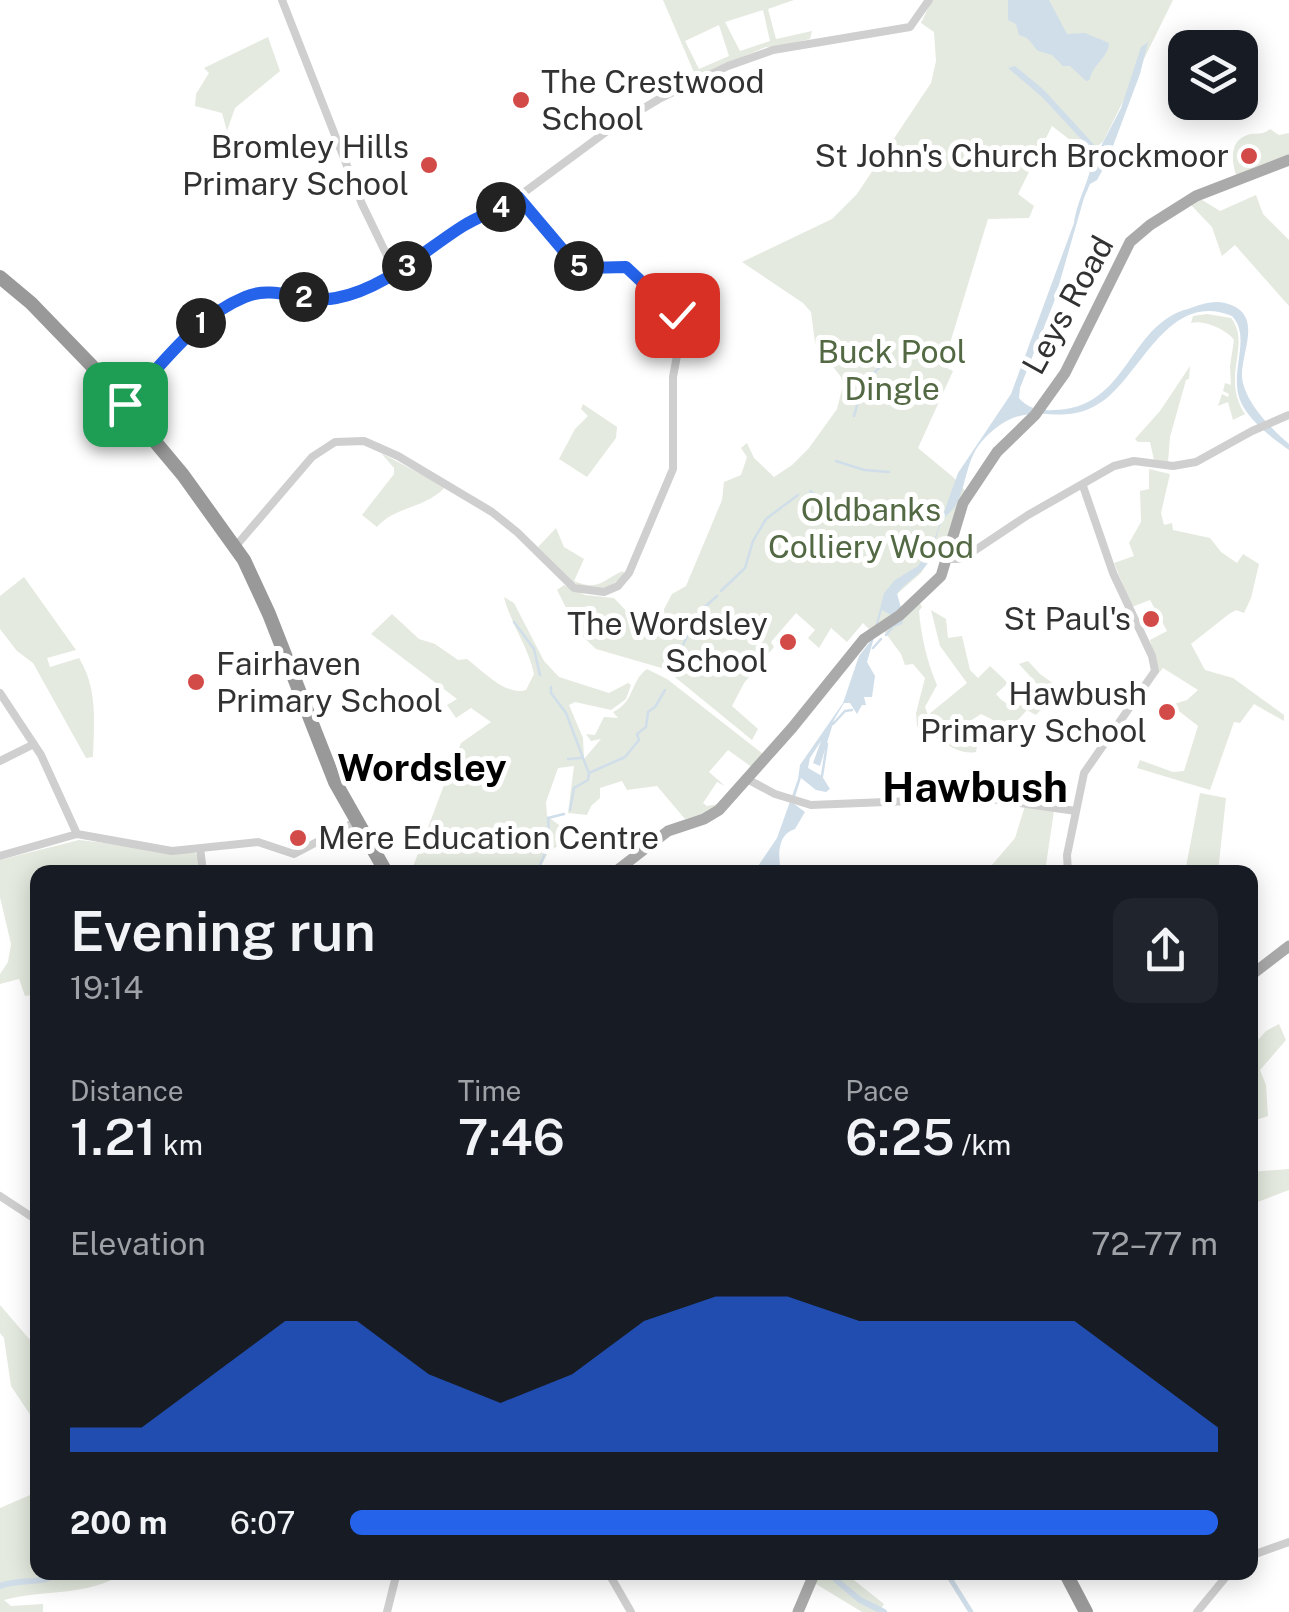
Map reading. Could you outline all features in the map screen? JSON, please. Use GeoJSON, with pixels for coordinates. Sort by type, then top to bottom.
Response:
{"type":"FeatureCollection","features":[{"type":"Feature","properties":{"kind":"highway"},"geometry":{"type":"LineString","coordinates":[[0,277],[77,350],[125,404],[235,547],[262,596],[307,715],[355,822],[382,865]]}},
{"type":"Feature","properties":{"kind":"highway"},"geometry":{"type":"LineString","coordinates":[[1069,1580],[1086,1612]]}},
{"type":"Feature","properties":{"kind":"main road","name":"Leys Road"},"geometry":{"type":"LineString","coordinates":[[948,559],[963,503],[997,452],[1038,412],[1086,338],[1130,242],[1192,199],[1289,160]]}},
{"type":"Feature","properties":{"kind":"main road"},"geometry":{"type":"LineString","coordinates":[[624,865],[677,826],[711,815],[874,632],[941,576],[948,559]]}},
{"type":"Feature","properties":{"kind":"main road"},"geometry":{"type":"LineString","coordinates":[[1258,970],[1289,946]]}},
{"type":"Feature","properties":{"kind":"main road"},"geometry":{"type":"LineString","coordinates":[[798,1612],[812,1580]]}},
{"type":"Feature","properties":{"kind":"street"},"geometry":{"type":"LineString","coordinates":[[282,0],[362,204],[395,272]]}},
{"type":"Feature","properties":{"kind":"street"},"geometry":{"type":"LineString","coordinates":[[125,404],[194,328],[242,298],[267,292],[333,298],[395,272],[462,227],[518,197],[635,112],[728,66],[794,45],[913,26],[928,2]]}},
{"type":"Feature","properties":{"kind":"street"},"geometry":{"type":"LineString","coordinates":[[235,547],[312,457],[335,442],[353,440],[384,449],[492,512],[574,588],[591,592],[612,590],[630,573],[673,469],[673,378],[682,334],[677,315],[626,267],[586,268],[574,263],[518,197]]}},
{"type":"Feature","properties":{"kind":"street"},"geometry":{"type":"LineString","coordinates":[[948,559],[962,559],[1028,514],[1122,463],[1173,466],[1196,462],[1289,415]]}},
{"type":"Feature","properties":{"kind":"street"},"geometry":{"type":"LineString","coordinates":[[1068,865],[1076,811],[1090,762],[1155,671],[1152,656],[1112,572],[1083,486]]}},
{"type":"Feature","properties":{"kind":"street"},"geometry":{"type":"LineString","coordinates":[[0,694],[34,744],[77,834]]}},
{"type":"Feature","properties":{"kind":"street"},"geometry":{"type":"LineString","coordinates":[[0,761],[34,744]]}},
{"type":"Feature","properties":{"kind":"street"},"geometry":{"type":"LineString","coordinates":[[747,779],[798,802],[827,806],[986,798],[1076,811]]}},
{"type":"Feature","properties":{"kind":"street"},"geometry":{"type":"LineString","coordinates":[[0,856],[77,834],[172,851],[254,842],[289,853],[304,851],[355,822]]}},
{"type":"Feature","properties":{"kind":"street"},"geometry":{"type":"LineString","coordinates":[[200,848],[202,865]]}},
{"type":"Feature","properties":{"kind":"street"},"geometry":{"type":"LineString","coordinates":[[0,1196],[30,1216]]}},
{"type":"Feature","properties":{"kind":"street"},"geometry":{"type":"LineString","coordinates":[[1258,1553],[1289,1542]]}},
{"type":"Feature","properties":{"kind":"street"},"geometry":{"type":"LineString","coordinates":[[386,1612],[396,1580]]}},
{"type":"Feature","properties":{"kind":"street"},"geometry":{"type":"LineString","coordinates":[[612,1580],[630,1612]]}},
{"type":"Feature","properties":{"kind":"street"},"geometry":{"type":"LineString","coordinates":[[1197,1612],[1223,1580]]}},
{"type":"Feature","properties":{"kind":"green space"},"geometry":{"type":"Polygon","coordinates":[[[663,0],[794,0],[768,9],[776,39],[812,31],[810,39],[766,47],[696,77],[663,0]],[[763,10],[725,22],[740,51],[770,41],[763,10]],[[719,25],[685,41],[699,69],[729,56],[719,25]]]}},
{"type":"Feature","properties":{"kind":"green space"},"geometry":{"type":"Polygon","coordinates":[[[932,0],[1173,0],[1103,142],[1087,153],[1052,126],[1018,194],[1034,206],[1029,218],[988,219],[943,366],[953,371],[918,448],[967,493],[946,559],[934,552],[921,573],[897,594],[901,610],[869,629],[863,623],[847,642],[831,628],[819,648],[808,638],[815,630],[796,613],[771,642],[774,647],[744,683],[732,706],[758,729],[752,740],[665,669],[596,649],[579,633],[557,590],[564,585],[585,595],[614,598],[650,636],[672,594],[686,586],[722,500],[724,482],[741,475],[747,457],[741,448],[747,443],[754,458],[774,477],[809,448],[837,409],[841,377],[815,343],[811,312],[742,262],[832,219],[857,194],[931,83],[936,61],[934,32],[921,23],[932,0]]]}},
{"type":"Feature","properties":{"kind":"green space"},"geometry":{"type":"Polygon","coordinates":[[[268,37],[280,71],[235,108],[227,131],[222,113],[195,106],[196,94],[209,73],[204,68],[268,37]]]}},
{"type":"Feature","properties":{"kind":"green space"},"geometry":{"type":"Polygon","coordinates":[[[1270,129],[1279,135],[1289,133],[1289,156],[1236,175],[1236,143],[1245,136],[1270,129]]]}},
{"type":"Feature","properties":{"kind":"green space"},"geometry":{"type":"Polygon","coordinates":[[[1256,195],[1263,214],[1289,240],[1289,306],[1235,245],[1222,256],[1212,227],[1190,204],[1199,198],[1220,211],[1256,195]]]}},
{"type":"Feature","properties":{"kind":"green space"},"geometry":{"type":"Polygon","coordinates":[[[1193,316],[1231,318],[1237,328],[1235,387],[1245,414],[1233,420],[1228,402],[1218,406],[1222,394],[1229,394],[1223,391],[1225,383],[1231,385],[1234,340],[1215,326],[1191,323],[1193,316]]]}},
{"type":"Feature","properties":{"kind":"green space"},"geometry":{"type":"Polygon","coordinates":[[[1190,366],[1170,437],[1168,462],[1154,460],[1150,442],[1135,439],[1160,411],[1190,366]]]}},
{"type":"Feature","properties":{"kind":"green space"},"geometry":{"type":"Polygon","coordinates":[[[583,404],[617,427],[616,438],[587,477],[559,459],[575,429],[588,416],[581,409],[583,404]]]}},
{"type":"Feature","properties":{"kind":"green space"},"geometry":{"type":"Polygon","coordinates":[[[381,453],[445,487],[377,527],[362,515],[394,474],[394,468],[381,453]]]}},
{"type":"Feature","properties":{"kind":"green space"},"geometry":{"type":"Polygon","coordinates":[[[1149,469],[1170,474],[1161,513],[1164,525],[1172,523],[1173,530],[1210,538],[1237,563],[1243,554],[1259,564],[1244,613],[1236,610],[1229,614],[1191,644],[1205,670],[1233,678],[1284,715],[1284,721],[1254,704],[1240,723],[1234,722],[1210,790],[1137,768],[1140,760],[1173,772],[1184,771],[1198,726],[1175,708],[1164,707],[1187,700],[1198,690],[1163,668],[1158,674],[1150,640],[1167,631],[1150,600],[1132,607],[1114,563],[1134,556],[1129,543],[1141,522],[1140,491],[1149,489],[1149,469]]]}},
{"type":"Feature","properties":{"kind":"green space"},"geometry":{"type":"Polygon","coordinates":[[[556,528],[564,547],[584,559],[574,581],[596,585],[623,571],[625,575],[599,589],[577,584],[566,577],[538,547],[556,528]]]}},
{"type":"Feature","properties":{"kind":"green space"},"geometry":{"type":"Polygon","coordinates":[[[24,577],[76,650],[47,658],[50,667],[79,658],[85,670],[94,706],[93,757],[86,758],[33,663],[17,651],[0,629],[0,596],[24,577]]]}},
{"type":"Feature","properties":{"kind":"green space"},"geometry":{"type":"Polygon","coordinates":[[[504,597],[514,603],[544,661],[559,677],[609,693],[631,685],[626,699],[611,710],[575,702],[569,705],[583,738],[584,759],[601,739],[591,741],[586,734],[595,735],[604,717],[618,718],[613,712],[625,703],[647,669],[667,679],[763,754],[753,768],[728,750],[709,772],[725,786],[717,782],[703,803],[719,804],[685,819],[657,786],[627,790],[622,781],[600,788],[600,798],[587,815],[568,813],[574,766],[558,768],[546,802],[547,816],[563,828],[563,842],[548,853],[541,865],[414,865],[449,772],[478,781],[483,767],[456,756],[461,743],[491,722],[471,708],[456,718],[447,705],[457,699],[371,634],[392,614],[419,639],[435,644],[458,660],[467,659],[502,686],[526,690],[534,674],[504,597]]]}},
{"type":"Feature","properties":{"kind":"green space"},"geometry":{"type":"Polygon","coordinates":[[[920,603],[923,639],[937,685],[925,707],[928,715],[967,683],[940,646],[931,610],[946,619],[948,638],[962,636],[970,670],[978,678],[990,666],[1008,683],[996,694],[1002,700],[1021,706],[1032,699],[1037,684],[1019,664],[1028,661],[1054,684],[1046,704],[1036,715],[1027,710],[1015,723],[1001,724],[981,714],[967,723],[976,752],[953,748],[917,726],[916,713],[925,678],[913,664],[905,665],[884,631],[920,603]]]}},
{"type":"Feature","properties":{"kind":"green space"},"geometry":{"type":"Polygon","coordinates":[[[1200,793],[1226,798],[1219,865],[1186,865],[1200,793]]]}},
{"type":"Feature","properties":{"kind":"green space"},"geometry":{"type":"Polygon","coordinates":[[[1025,806],[1054,811],[1046,865],[992,865],[1015,838],[1025,806]]]}},
{"type":"Feature","properties":{"kind":"green space"},"geometry":{"type":"Polygon","coordinates":[[[79,840],[195,853],[200,865],[30,865],[30,995],[25,996],[19,979],[0,984],[11,944],[0,897],[0,860],[79,840]]]}},
{"type":"Feature","properties":{"kind":"green space"},"geometry":{"type":"Polygon","coordinates":[[[1279,1024],[1286,1040],[1260,1070],[1266,1085],[1268,1116],[1258,1119],[1258,1040],[1279,1024]]]}},
{"type":"Feature","properties":{"kind":"green space"},"geometry":{"type":"Polygon","coordinates":[[[1289,1169],[1289,1190],[1258,1202],[1258,1171],[1289,1169]]]}},
{"type":"Feature","properties":{"kind":"green space"},"geometry":{"type":"Polygon","coordinates":[[[0,1305],[30,1340],[30,1414],[11,1386],[0,1333],[0,1305]]]}},
{"type":"Feature","properties":{"kind":"green space"},"geometry":{"type":"Polygon","coordinates":[[[30,1495],[30,1580],[112,1580],[80,1589],[4,1600],[11,1606],[43,1604],[43,1612],[0,1612],[0,1508],[30,1495]]]}},
{"type":"Feature","properties":{"kind":"green space"},"geometry":{"type":"Polygon","coordinates":[[[817,1580],[854,1580],[884,1604],[879,1612],[862,1612],[816,1584],[817,1580]]]}},
{"type":"Feature","properties":{"kind":"shaded area"},"geometry":{"type":"Polygon","coordinates":[[[1008,0],[1049,0],[1067,34],[1085,33],[1109,43],[1090,80],[1086,81],[1070,66],[1063,66],[1052,55],[1038,51],[1019,35],[1016,24],[1008,20],[1008,0]]]}},
{"type":"Feature","properties":{"kind":"shaded area"},"geometry":{"type":"Polygon","coordinates":[[[1148,42],[1107,162],[1084,198],[1054,302],[1019,398],[1043,410],[1078,406],[1113,382],[1152,331],[1168,318],[1206,303],[1225,303],[1237,308],[1248,324],[1242,376],[1247,395],[1266,422],[1289,444],[1289,450],[1261,428],[1240,400],[1238,324],[1232,316],[1211,311],[1192,314],[1175,323],[1121,384],[1091,408],[1075,413],[1032,414],[1001,424],[974,453],[958,501],[941,524],[929,561],[897,594],[902,624],[892,628],[895,617],[882,610],[867,662],[875,676],[872,697],[864,697],[866,705],[857,714],[850,703],[844,703],[834,720],[820,766],[813,763],[821,741],[810,758],[808,768],[822,776],[830,789],[816,790],[801,778],[793,803],[805,812],[783,839],[780,865],[759,865],[777,838],[800,765],[843,703],[859,656],[872,639],[884,593],[895,580],[918,566],[935,537],[958,473],[1011,394],[1074,223],[1093,152],[1042,97],[1008,68],[1015,66],[1044,90],[1099,150],[1121,108],[1141,47],[1148,42]]]}},
{"type":"Feature","properties":{"kind":"waterway"},"geometry":{"type":"LineString","coordinates":[[854,416],[863,384],[888,354]]}},
{"type":"Feature","properties":{"kind":"waterway"},"geometry":{"type":"LineString","coordinates":[[836,461],[864,470],[889,472]]}},
{"type":"Feature","properties":{"kind":"waterway"},"geometry":{"type":"LineString","coordinates":[[810,491],[852,519]]}},
{"type":"Feature","properties":{"kind":"waterway"},"geometry":{"type":"LineString","coordinates":[[721,591],[745,568],[753,541],[766,519],[798,495]]}},
{"type":"Feature","properties":{"kind":"waterway"},"geometry":{"type":"LineString","coordinates":[[676,660],[698,613],[717,596]]}},
{"type":"Feature","properties":{"kind":"waterway"},"geometry":{"type":"LineString","coordinates":[[514,622],[534,649],[540,675]]}},
{"type":"Feature","properties":{"kind":"waterway"},"geometry":{"type":"LineString","coordinates":[[886,635],[892,628]]}},
{"type":"Feature","properties":{"kind":"waterway"},"geometry":{"type":"LineString","coordinates":[[873,648],[881,639]]}},
{"type":"Feature","properties":{"kind":"waterway"},"geometry":{"type":"LineString","coordinates":[[551,687],[566,713],[588,771]]}},
{"type":"Feature","properties":{"kind":"waterway"},"geometry":{"type":"LineString","coordinates":[[570,810],[574,788],[588,780],[589,773],[625,757],[639,740],[637,734],[646,727],[648,712],[665,690]]}},
{"type":"Feature","properties":{"kind":"waterway"},"geometry":{"type":"LineString","coordinates":[[833,724],[845,711],[852,710]]}},
{"type":"Feature","properties":{"kind":"waterway"},"geometry":{"type":"LineString","coordinates":[[822,776],[827,744]]}},
{"type":"Feature","properties":{"kind":"waterway"},"geometry":{"type":"LineString","coordinates":[[568,759],[581,758]]}},
{"type":"Feature","properties":{"kind":"waterway"},"geometry":{"type":"LineString","coordinates":[[540,865],[548,842],[548,818],[564,814]]}},
{"type":"Feature","properties":{"kind":"waterway"},"geometry":{"type":"LineString","coordinates":[[0,1586],[37,1580]]}},
{"type":"Feature","properties":{"kind":"waterway"},"geometry":{"type":"LineString","coordinates":[[836,1580],[860,1600],[884,1612]]}},
{"type":"Feature","properties":{"kind":"waterway"},"geometry":{"type":"LineString","coordinates":[[951,1580],[971,1612]]}},
{"type":"Feature","properties":{"kind":"place","name":"The Crestwood School"},"geometry":{"type":"Point","coordinates":[521,100]}},
{"type":"Feature","properties":{"kind":"place","name":"St John's Church Brockmoor"},"geometry":{"type":"Point","coordinates":[1249,156]}},
{"type":"Feature","properties":{"kind":"place","name":"Bromley Hills Primary School"},"geometry":{"type":"Point","coordinates":[429,165]}},
{"type":"Feature","properties":{"kind":"place","name":"St Paul's"},"geometry":{"type":"Point","coordinates":[1151,619]}},
{"type":"Feature","properties":{"kind":"place","name":"The Wordsley School"},"geometry":{"type":"Point","coordinates":[788,642]}},
{"type":"Feature","properties":{"kind":"place","name":"Fairhaven Primary School"},"geometry":{"type":"Point","coordinates":[196,682]}},
{"type":"Feature","properties":{"kind":"place","name":"Hawbush Primary School"},"geometry":{"type":"Point","coordinates":[1167,712]}},
{"type":"Feature","properties":{"kind":"place","name":"Mere Education Centre"},"geometry":{"type":"Point","coordinates":[298,838]}},
{"type":"Feature","properties":{"kind":"district","name":"Wordsley"},"geometry":{"type":"Point","coordinates":[422,768]}},
{"type":"Feature","properties":{"kind":"district","name":"Hawbush"},"geometry":{"type":"Point","coordinates":[975,787]}},
{"type":"Feature","properties":{"kind":"route"},"geometry":{"type":"LineString","coordinates":[[125,404],[194,328],[235,302],[260,292],[340,297],[410,264],[462,227],[518,197],[574,263],[593,269],[626,267],[677,315]]}},
{"type":"Feature","properties":{"kind":"park label","name":"Buck Pool Dingle"},"geometry":{"type":"Point","coordinates":[892,370]}},
{"type":"Feature","properties":{"kind":"park label","name":"Oldbanks Colliery Wood"},"geometry":{"type":"Point","coordinates":[871,528]}}]}
